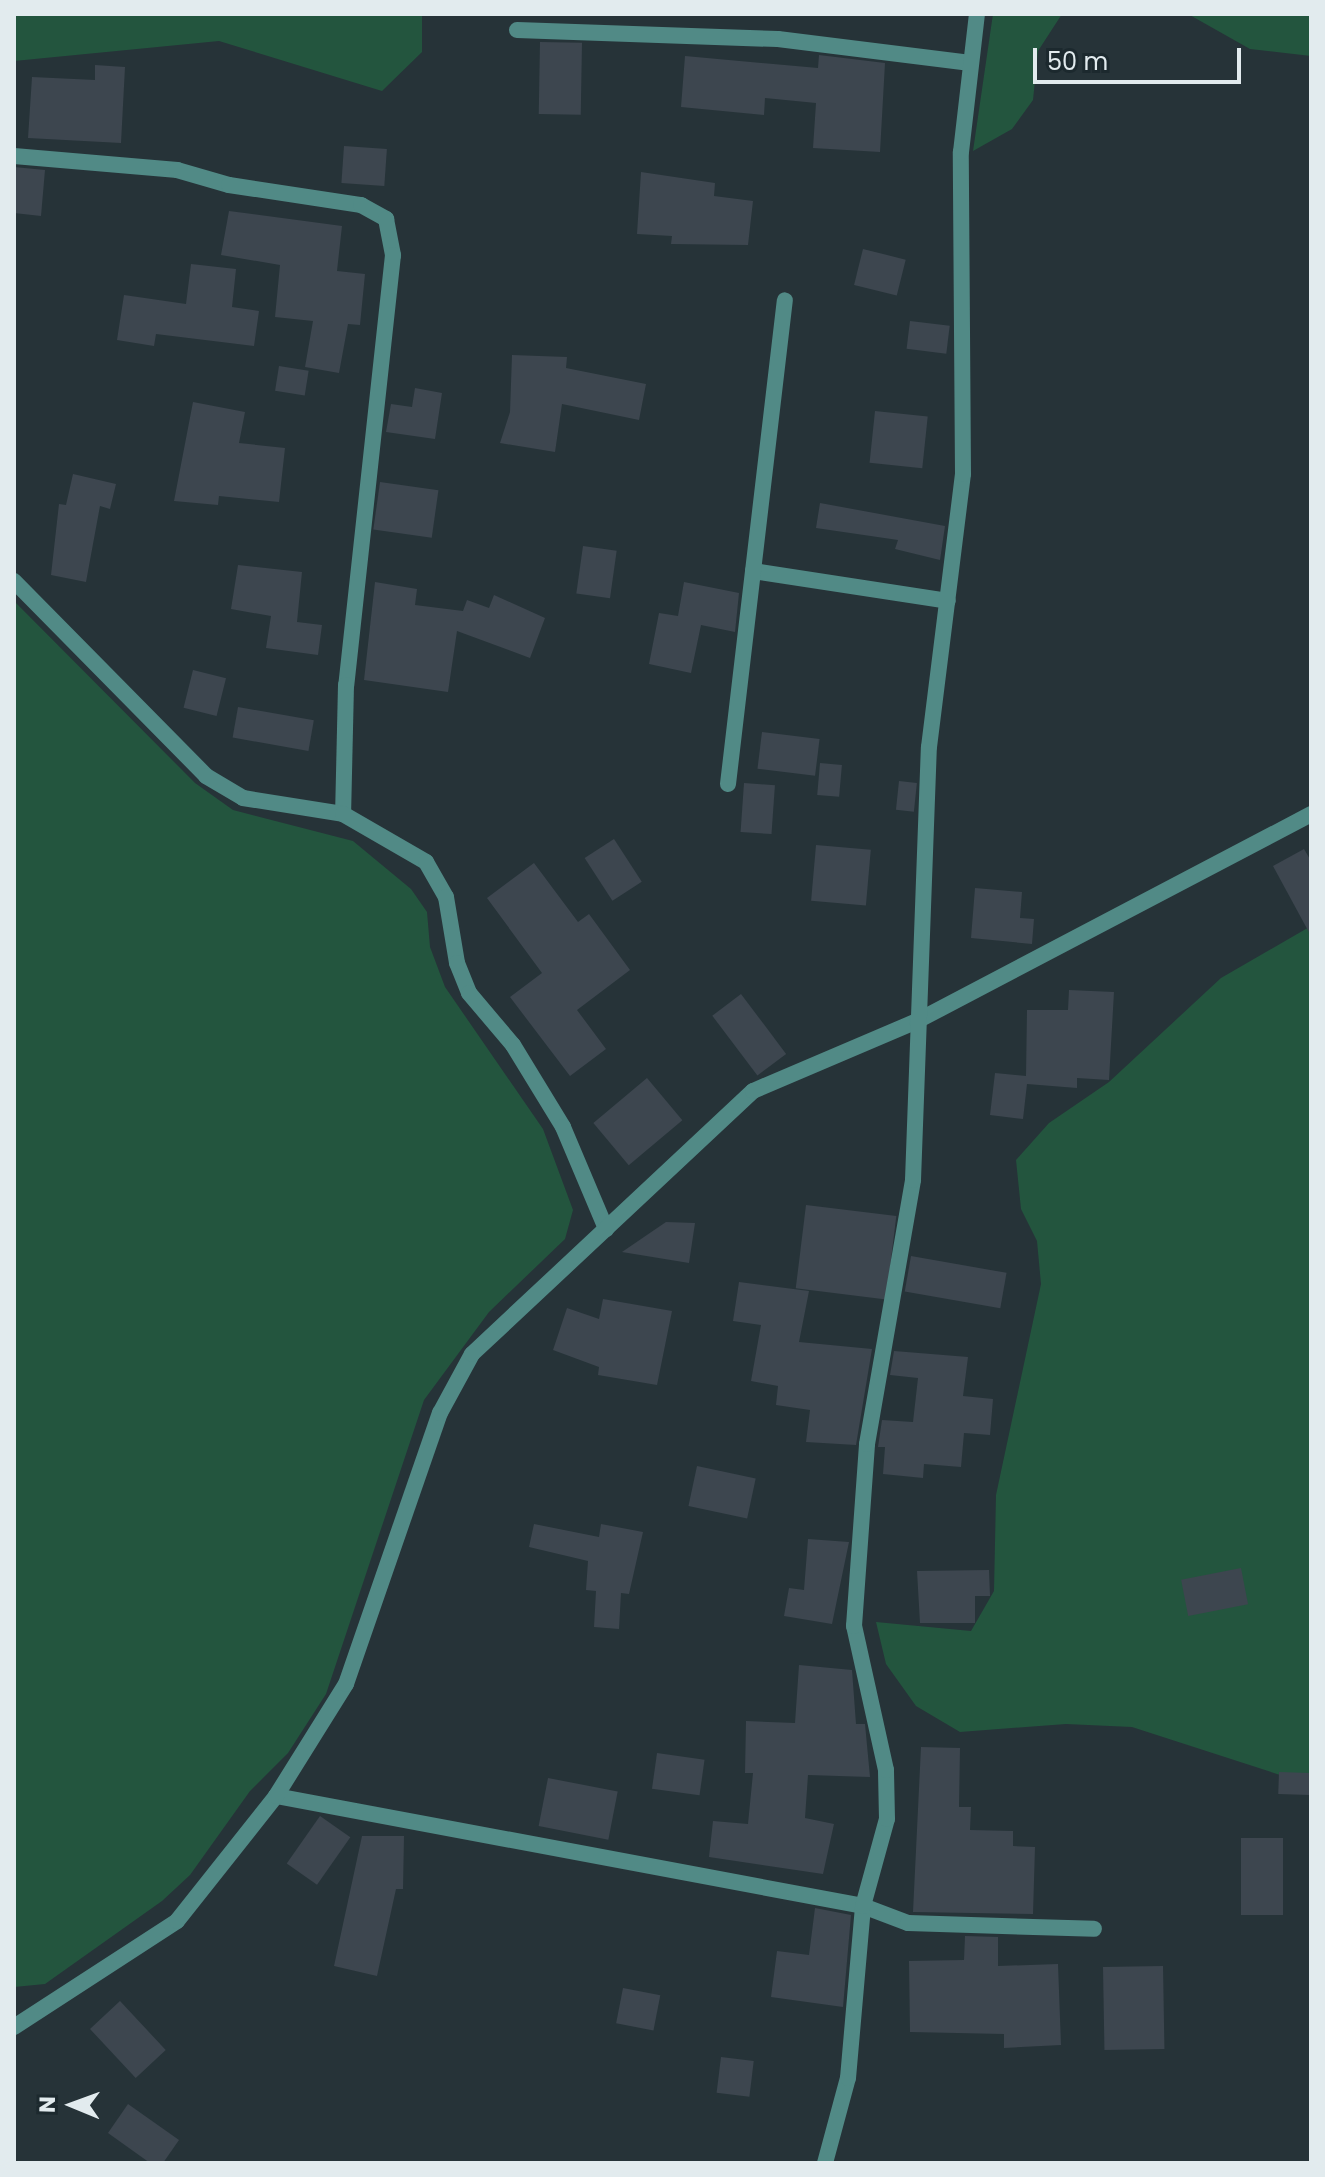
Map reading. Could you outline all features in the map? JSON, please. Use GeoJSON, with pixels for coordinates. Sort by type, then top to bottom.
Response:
{"type":"FeatureCollection","features":[{"type":"Feature","properties":{"kind":"street"},"geometry":{"type":"LineString","coordinates":[[825,2163],[848,2078],[863,1906],[887,1819],[886,1770],[854,1626],[867,1444],[913,1180],[929,747],[963,474],[961,152],[977,14]]}},
{"type":"Feature","properties":{"kind":"street"},"geometry":{"type":"LineString","coordinates":[[517,30],[778,39],[971,63]]}},
{"type":"Feature","properties":{"kind":"street"},"geometry":{"type":"LineString","coordinates":[[14,156],[177,170],[229,185],[361,205],[386,219],[393,255],[346,685],[343,814]]}},
{"type":"Feature","properties":{"kind":"street"},"geometry":{"type":"LineString","coordinates":[[728,784],[785,300]]}},
{"type":"Feature","properties":{"kind":"street"},"geometry":{"type":"LineString","coordinates":[[753,571],[948,601]]}},
{"type":"Feature","properties":{"kind":"street"},"geometry":{"type":"LineString","coordinates":[[14,581],[206,776],[243,798],[343,814],[426,862],[446,897],[457,963],[469,993],[513,1045],[563,1127],[606,1229]]}},
{"type":"Feature","properties":{"kind":"street"},"geometry":{"type":"LineString","coordinates":[[14,2027],[177,1921],[276,1796],[346,1684],[440,1413],[472,1354],[753,1091],[917,1021],[1311,814]]}},
{"type":"Feature","properties":{"kind":"street"},"geometry":{"type":"LineString","coordinates":[[276,1796],[863,1906],[908,1923],[1094,1929]]}},
{"type":"Feature","properties":{"kind":"green space"},"geometry":{"type":"Polygon","coordinates":[[[14,14],[422,14],[422,52],[382,91],[219,41],[14,61],[14,14]]]}},
{"type":"Feature","properties":{"kind":"green space"},"geometry":{"type":"Polygon","coordinates":[[[993,14],[1062,14],[1038,51],[1033,100],[1012,129],[973,151],[993,14]]]}},
{"type":"Feature","properties":{"kind":"green space"},"geometry":{"type":"Polygon","coordinates":[[[1188,14],[1311,14],[1311,56],[1250,49],[1188,14]]]}},
{"type":"Feature","properties":{"kind":"green space"},"geometry":{"type":"Polygon","coordinates":[[[14,601],[195,783],[233,810],[353,841],[411,889],[427,912],[430,947],[445,987],[543,1129],[573,1210],[565,1239],[489,1312],[424,1400],[326,1694],[288,1753],[250,1791],[190,1875],[162,1901],[45,1984],[14,1987],[14,601]]]}},
{"type":"Feature","properties":{"kind":"green space"},"geometry":{"type":"Polygon","coordinates":[[[1311,926],[1311,1785],[1132,1727],[1066,1724],[960,1732],[916,1706],[886,1664],[876,1622],[971,1631],[994,1591],[996,1495],[1041,1284],[1037,1241],[1021,1209],[1016,1160],[1049,1123],[1109,1082],[1221,978],[1311,926]]]}},
{"type":"Feature","properties":{"kind":"building"},"geometry":{"type":"Polygon","coordinates":[[[540,42],[582,43],[581,115],[539,114],[540,42]]]}},
{"type":"Feature","properties":{"kind":"building"},"geometry":{"type":"Polygon","coordinates":[[[819,55],[885,63],[880,152],[813,148],[816,103],[765,98],[764,115],[681,107],[685,56],[818,68],[819,55]]]}},
{"type":"Feature","properties":{"kind":"building"},"geometry":{"type":"Polygon","coordinates":[[[95,65],[125,67],[121,143],[28,138],[32,77],[95,80],[95,65]]]}},
{"type":"Feature","properties":{"kind":"building"},"geometry":{"type":"Polygon","coordinates":[[[344,146],[387,149],[384,186],[341,183],[344,146]]]}},
{"type":"Feature","properties":{"kind":"building"},"geometry":{"type":"Polygon","coordinates":[[[14,167],[45,170],[41,216],[14,213],[14,167]]]}},
{"type":"Feature","properties":{"kind":"building"},"geometry":{"type":"Polygon","coordinates":[[[641,172],[715,183],[714,196],[753,201],[748,245],[671,244],[672,236],[637,234],[641,172]]]}},
{"type":"Feature","properties":{"kind":"building"},"geometry":{"type":"Polygon","coordinates":[[[229,211],[342,226],[337,271],[365,274],[360,325],[348,324],[339,373],[305,367],[313,321],[275,317],[280,265],[221,255],[229,211]]]}},
{"type":"Feature","properties":{"kind":"building"},"geometry":{"type":"Polygon","coordinates":[[[863,249],[906,260],[897,296],[854,285],[863,249]]]}},
{"type":"Feature","properties":{"kind":"building"},"geometry":{"type":"Polygon","coordinates":[[[191,264],[236,269],[232,307],[259,311],[254,346],[156,334],[154,346],[117,340],[124,295],[186,304],[191,264]]]}},
{"type":"Feature","properties":{"kind":"building"},"geometry":{"type":"Polygon","coordinates":[[[910,321],[950,326],[946,354],[907,349],[910,321]]]}},
{"type":"Feature","properties":{"kind":"building"},"geometry":{"type":"Polygon","coordinates":[[[512,355],[567,357],[566,368],[646,384],[639,420],[562,404],[555,452],[500,443],[510,412],[512,355]]]}},
{"type":"Feature","properties":{"kind":"building"},"geometry":{"type":"Polygon","coordinates":[[[279,366],[309,371],[305,395],[275,391],[279,366]]]}},
{"type":"Feature","properties":{"kind":"building"},"geometry":{"type":"Polygon","coordinates":[[[415,388],[442,393],[435,439],[386,432],[391,404],[412,407],[415,388]]]}},
{"type":"Feature","properties":{"kind":"building"},"geometry":{"type":"Polygon","coordinates":[[[193,402],[245,412],[239,443],[285,448],[279,502],[219,496],[218,505],[174,501],[193,402]]]}},
{"type":"Feature","properties":{"kind":"building"},"geometry":{"type":"Polygon","coordinates":[[[875,411],[928,417],[922,468],[870,463],[875,411]]]}},
{"type":"Feature","properties":{"kind":"building"},"geometry":{"type":"Polygon","coordinates":[[[73,474],[116,484],[110,509],[100,506],[86,582],[51,575],[59,504],[66,505],[73,474]]]}},
{"type":"Feature","properties":{"kind":"building"},"geometry":{"type":"Polygon","coordinates":[[[380,482],[438,490],[432,538],[373,530],[380,482]]]}},
{"type":"Feature","properties":{"kind":"building"},"geometry":{"type":"Polygon","coordinates":[[[820,503],[945,526],[940,560],[895,549],[898,540],[816,528],[820,503]]]}},
{"type":"Feature","properties":{"kind":"building"},"geometry":{"type":"Polygon","coordinates":[[[583,546],[617,551],[610,598],[576,594],[583,546]]]}},
{"type":"Feature","properties":{"kind":"building"},"geometry":{"type":"Polygon","coordinates":[[[238,565],[302,572],[297,622],[322,625],[318,655],[266,648],[271,616],[231,609],[238,565]]]}},
{"type":"Feature","properties":{"kind":"building"},"geometry":{"type":"Polygon","coordinates":[[[375,582],[417,589],[415,605],[463,611],[467,600],[489,608],[494,595],[545,618],[530,658],[457,631],[448,692],[364,680],[375,582]]]}},
{"type":"Feature","properties":{"kind":"building"},"geometry":{"type":"Polygon","coordinates":[[[684,582],[739,593],[735,632],[701,625],[691,673],[649,664],[659,613],[678,616],[684,582]]]}},
{"type":"Feature","properties":{"kind":"building"},"geometry":{"type":"Polygon","coordinates":[[[193,670],[226,678],[217,716],[184,708],[193,670]]]}},
{"type":"Feature","properties":{"kind":"building"},"geometry":{"type":"Polygon","coordinates":[[[238,707],[314,720],[308,751],[233,738],[238,707]]]}},
{"type":"Feature","properties":{"kind":"building"},"geometry":{"type":"Polygon","coordinates":[[[762,732],[820,739],[815,776],[757,769],[762,732]]]}},
{"type":"Feature","properties":{"kind":"building"},"geometry":{"type":"Polygon","coordinates":[[[820,763],[842,765],[839,797],[817,795],[820,763]]]}},
{"type":"Feature","properties":{"kind":"building"},"geometry":{"type":"Polygon","coordinates":[[[899,781],[917,783],[914,812],[896,810],[899,781]]]}},
{"type":"Feature","properties":{"kind":"building"},"geometry":{"type":"Polygon","coordinates":[[[744,783],[775,785],[772,834],[741,832],[744,783]]]}},
{"type":"Feature","properties":{"kind":"building"},"geometry":{"type":"Polygon","coordinates":[[[614,839],[642,882],[612,901],[585,858],[614,839]]]}},
{"type":"Feature","properties":{"kind":"building"},"geometry":{"type":"Polygon","coordinates":[[[816,845],[871,850],[866,906],[811,901],[816,845]]]}},
{"type":"Feature","properties":{"kind":"building"},"geometry":{"type":"Polygon","coordinates":[[[1304,849],[1311,861],[1311,936],[1273,866],[1304,849]]]}},
{"type":"Feature","properties":{"kind":"building"},"geometry":{"type":"Polygon","coordinates":[[[534,863],[578,922],[589,914],[630,970],[577,1010],[606,1049],[570,1076],[510,997],[542,973],[487,898],[534,863]]]}},
{"type":"Feature","properties":{"kind":"building"},"geometry":{"type":"Polygon","coordinates":[[[975,888],[1022,892],[1020,918],[1034,919],[1032,944],[971,938],[975,888]]]}},
{"type":"Feature","properties":{"kind":"building"},"geometry":{"type":"Polygon","coordinates":[[[1069,990],[1114,992],[1109,1080],[1077,1078],[1077,1088],[1027,1084],[1023,1119],[990,1115],[995,1073],[1026,1076],[1027,1010],[1068,1010],[1069,990]]]}},
{"type":"Feature","properties":{"kind":"building"},"geometry":{"type":"Polygon","coordinates":[[[741,994],[786,1054],[757,1076],[712,1016],[741,994]]]}},
{"type":"Feature","properties":{"kind":"building"},"geometry":{"type":"Polygon","coordinates":[[[647,1078],[682,1120],[629,1165],[593,1123],[647,1078]]]}},
{"type":"Feature","properties":{"kind":"building"},"geometry":{"type":"Polygon","coordinates":[[[806,1205],[896,1216],[886,1299],[796,1288],[806,1205]]]}},
{"type":"Feature","properties":{"kind":"building"},"geometry":{"type":"Polygon","coordinates":[[[666,1222],[695,1223],[689,1263],[622,1252],[666,1222]]]}},
{"type":"Feature","properties":{"kind":"building"},"geometry":{"type":"Polygon","coordinates":[[[911,1256],[1007,1273],[1000,1308],[905,1291],[911,1256]]]}},
{"type":"Feature","properties":{"kind":"building"},"geometry":{"type":"Polygon","coordinates":[[[739,1282],[809,1291],[799,1342],[872,1349],[856,1445],[806,1442],[810,1410],[776,1405],[778,1386],[751,1381],[761,1325],[733,1321],[739,1282]]]}},
{"type":"Feature","properties":{"kind":"building"},"geometry":{"type":"Polygon","coordinates":[[[603,1299],[672,1311],[657,1385],[598,1375],[599,1367],[553,1350],[567,1308],[599,1319],[603,1299]]]}},
{"type":"Feature","properties":{"kind":"building"},"geometry":{"type":"Polygon","coordinates":[[[894,1351],[968,1357],[963,1396],[993,1399],[990,1435],[964,1433],[961,1467],[924,1464],[923,1478],[883,1474],[885,1447],[878,1447],[882,1420],[913,1422],[918,1378],[890,1375],[894,1351]]]}},
{"type":"Feature","properties":{"kind":"building"},"geometry":{"type":"Polygon","coordinates":[[[697,1466],[756,1478],[747,1519],[688,1506],[697,1466]]]}},
{"type":"Feature","properties":{"kind":"building"},"geometry":{"type":"Polygon","coordinates":[[[534,1524],[599,1537],[601,1524],[643,1532],[629,1594],[621,1593],[619,1629],[594,1627],[596,1591],[586,1590],[588,1561],[529,1547],[534,1524]]]}},
{"type":"Feature","properties":{"kind":"building"},"geometry":{"type":"Polygon","coordinates":[[[808,1539],[849,1542],[832,1624],[784,1616],[789,1588],[804,1590],[808,1539]]]}},
{"type":"Feature","properties":{"kind":"building"},"geometry":{"type":"Polygon","coordinates":[[[1241,1568],[1248,1604],[1188,1616],[1181,1580],[1241,1568]]]}},
{"type":"Feature","properties":{"kind":"building"},"geometry":{"type":"Polygon","coordinates":[[[989,1570],[990,1596],[975,1596],[975,1623],[920,1623],[917,1571],[989,1570]]]}},
{"type":"Feature","properties":{"kind":"building"},"geometry":{"type":"Polygon","coordinates":[[[799,1665],[852,1670],[856,1724],[865,1724],[870,1777],[808,1775],[805,1818],[834,1824],[823,1874],[709,1857],[713,1821],[748,1824],[753,1773],[745,1773],[746,1721],[795,1723],[799,1665]]]}},
{"type":"Feature","properties":{"kind":"building"},"geometry":{"type":"Polygon","coordinates":[[[921,1747],[960,1748],[959,1807],[971,1807],[970,1830],[1013,1831],[1013,1846],[1035,1847],[1033,1914],[913,1912],[921,1747]]]}},
{"type":"Feature","properties":{"kind":"building"},"geometry":{"type":"Polygon","coordinates":[[[657,1753],[705,1760],[700,1795],[652,1789],[657,1753]]]}},
{"type":"Feature","properties":{"kind":"building"},"geometry":{"type":"Polygon","coordinates":[[[1279,1772],[1310,1773],[1309,1795],[1278,1794],[1279,1772]]]}},
{"type":"Feature","properties":{"kind":"building"},"geometry":{"type":"Polygon","coordinates":[[[548,1778],[618,1792],[608,1840],[539,1826],[548,1778]]]}},
{"type":"Feature","properties":{"kind":"building"},"geometry":{"type":"Polygon","coordinates":[[[320,1816],[350,1837],[317,1885],[287,1864],[320,1816]]]}},
{"type":"Feature","properties":{"kind":"building"},"geometry":{"type":"Polygon","coordinates":[[[362,1836],[404,1836],[403,1889],[396,1889],[377,1976],[334,1966],[362,1836]]]}},
{"type":"Feature","properties":{"kind":"building"},"geometry":{"type":"Polygon","coordinates":[[[1241,1838],[1283,1838],[1283,1915],[1241,1915],[1241,1838]]]}},
{"type":"Feature","properties":{"kind":"building"},"geometry":{"type":"Polygon","coordinates":[[[815,1908],[851,1915],[843,2007],[771,1997],[777,1951],[809,1955],[815,1908]]]}},
{"type":"Feature","properties":{"kind":"building"},"geometry":{"type":"Polygon","coordinates":[[[965,1936],[998,1937],[998,1966],[1058,1964],[1061,2045],[1004,2048],[1004,2034],[910,2032],[909,1961],[964,1960],[965,1936]]]}},
{"type":"Feature","properties":{"kind":"building"},"geometry":{"type":"Polygon","coordinates":[[[1163,1966],[1164,2049],[1104,2050],[1103,1967],[1163,1966]]]}},
{"type":"Feature","properties":{"kind":"building"},"geometry":{"type":"Polygon","coordinates":[[[623,1988],[660,1995],[653,2031],[616,2023],[623,1988]]]}},
{"type":"Feature","properties":{"kind":"building"},"geometry":{"type":"Polygon","coordinates":[[[120,2001],[166,2050],[136,2078],[90,2029],[120,2001]]]}},
{"type":"Feature","properties":{"kind":"building"},"geometry":{"type":"Polygon","coordinates":[[[721,2057],[754,2061],[749,2097],[717,2093],[721,2057]]]}},
{"type":"Feature","properties":{"kind":"building"},"geometry":{"type":"Polygon","coordinates":[[[128,2104],[179,2140],[163,2163],[150,2163],[108,2133],[128,2104]]]}}]}
